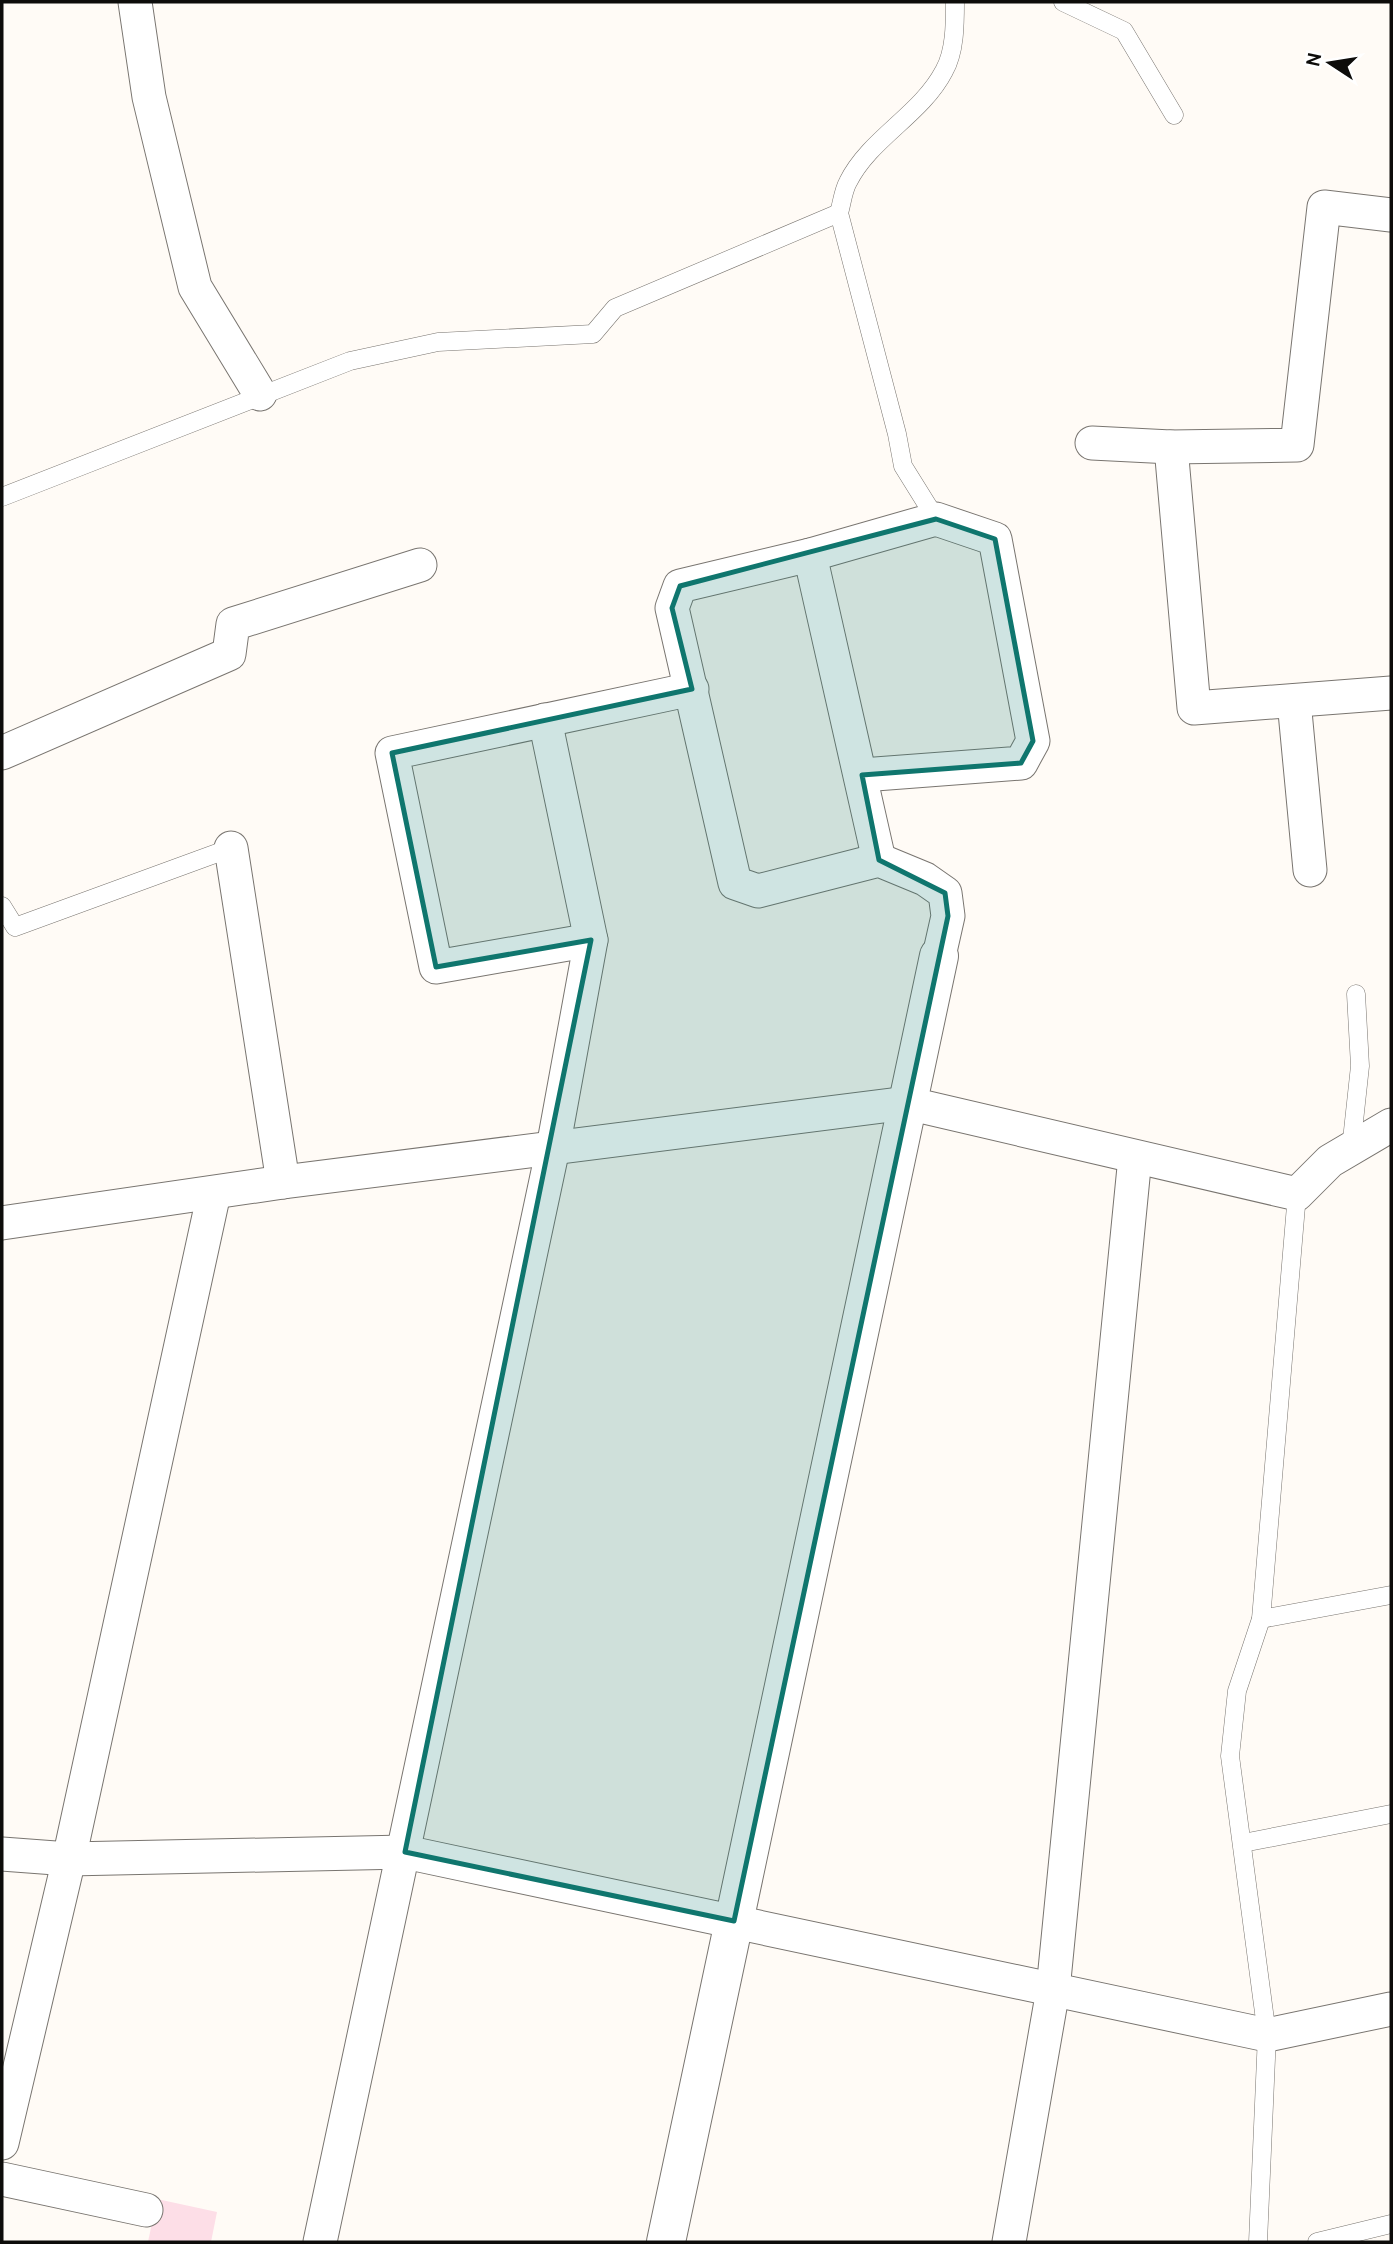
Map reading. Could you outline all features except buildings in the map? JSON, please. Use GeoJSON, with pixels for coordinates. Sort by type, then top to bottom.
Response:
{"type":"FeatureCollection","features":[{"type":"Feature","properties":{"kind":"street"},"geometry":{"type":"LineString","coordinates":[[135,2],[149,97],[195,287],[260,394]]}},
{"type":"Feature","properties":{"kind":"street"},"geometry":{"type":"LineString","coordinates":[[1092,443],[1171,447],[1297,445],[1324,207],[1391,215]]}},
{"type":"Feature","properties":{"kind":"street"},"geometry":{"type":"LineString","coordinates":[[1171,447],[1194,708],[1391,693]]}},
{"type":"Feature","properties":{"kind":"street"},"geometry":{"type":"LineString","coordinates":[[666,2242],[948,916],[945,893],[925,879],[879,860],[758,891],[735,883],[672,608],[680,586],[810,555],[936,519],[995,539],[1033,741],[1021,763],[862,775]]}},
{"type":"Feature","properties":{"kind":"street"},"geometry":{"type":"LineString","coordinates":[[810,555],[862,775],[879,860]]}},
{"type":"Feature","properties":{"kind":"street"},"geometry":{"type":"LineString","coordinates":[[2,753],[229,654],[233,624],[420,565]]}},
{"type":"Feature","properties":{"kind":"street"},"geometry":{"type":"LineString","coordinates":[[591,940],[436,967],[392,753],[692,689]]}},
{"type":"Feature","properties":{"kind":"street"},"geometry":{"type":"LineString","coordinates":[[1294,701],[1310,870]]}},
{"type":"Feature","properties":{"kind":"street"},"geometry":{"type":"LineString","coordinates":[[320,2242],[553,1148],[591,940],[545,720]]}},
{"type":"Feature","properties":{"kind":"street"},"geometry":{"type":"LineString","coordinates":[[231,848],[283,1182]]}},
{"type":"Feature","properties":{"kind":"street"},"geometry":{"type":"LineString","coordinates":[[2,1223],[283,1182],[907,1103],[1297,1194],[1330,1161],[1391,1125]]}},
{"type":"Feature","properties":{"kind":"street"},"geometry":{"type":"LineString","coordinates":[[1009,2242],[1053,1990],[1135,1157]]}},
{"type":"Feature","properties":{"kind":"street"},"geometry":{"type":"LineString","coordinates":[[2,2143],[69,1859],[214,1193]]}},
{"type":"Feature","properties":{"kind":"street"},"geometry":{"type":"LineString","coordinates":[[2,1854],[69,1859],[405,1852],[1267,2035],[1391,2009]]}},
{"type":"Feature","properties":{"kind":"street"},"geometry":{"type":"LineString","coordinates":[[2,2179],[146,2210]]}},
{"type":"Feature","properties":{"kind":"lane"},"geometry":{"type":"LineString","coordinates":[[936,519],[903,466],[839,213],[847,183],[865,156],[913,112],[945,70],[954,32],[955,2]]}},
{"type":"Feature","properties":{"kind":"lane"},"geometry":{"type":"LineString","coordinates":[[1063,2],[1124,31],[1174,115]]}},
{"type":"Feature","properties":{"kind":"lane"},"geometry":{"type":"LineString","coordinates":[[2,497],[350,361],[438,342],[593,334],[615,308],[839,213]]}},
{"type":"Feature","properties":{"kind":"lane"},"geometry":{"type":"LineString","coordinates":[[2,906],[15,927],[231,848]]}},
{"type":"Feature","properties":{"kind":"lane"},"geometry":{"type":"LineString","coordinates":[[1351,1149],[1360,1066],[1356,993]]}},
{"type":"Feature","properties":{"kind":"lane"},"geometry":{"type":"LineString","coordinates":[[1258,2242],[1267,2035],[1230,1756],[1237,1691],[1261,1619],[1297,1194]]}},
{"type":"Feature","properties":{"kind":"lane"},"geometry":{"type":"LineString","coordinates":[[1261,1619],[1391,1595]]}},
{"type":"Feature","properties":{"kind":"lane"},"geometry":{"type":"LineString","coordinates":[[1243,1843],[1391,1814]]}},
{"type":"Feature","properties":{"kind":"lane"},"geometry":{"type":"LineString","coordinates":[[1317,2242],[1391,2224]]}},
{"type":"Feature","properties":{"kind":"highlighted area"},"geometry":{"type":"Polygon","coordinates":[[[936,519],[995,539],[1033,741],[1021,763],[862,775],[879,860],[945,893],[948,916],[734,1921],[405,1852],[591,940],[436,967],[392,753],[692,689],[672,608],[680,586],[936,519]]]}}]}
